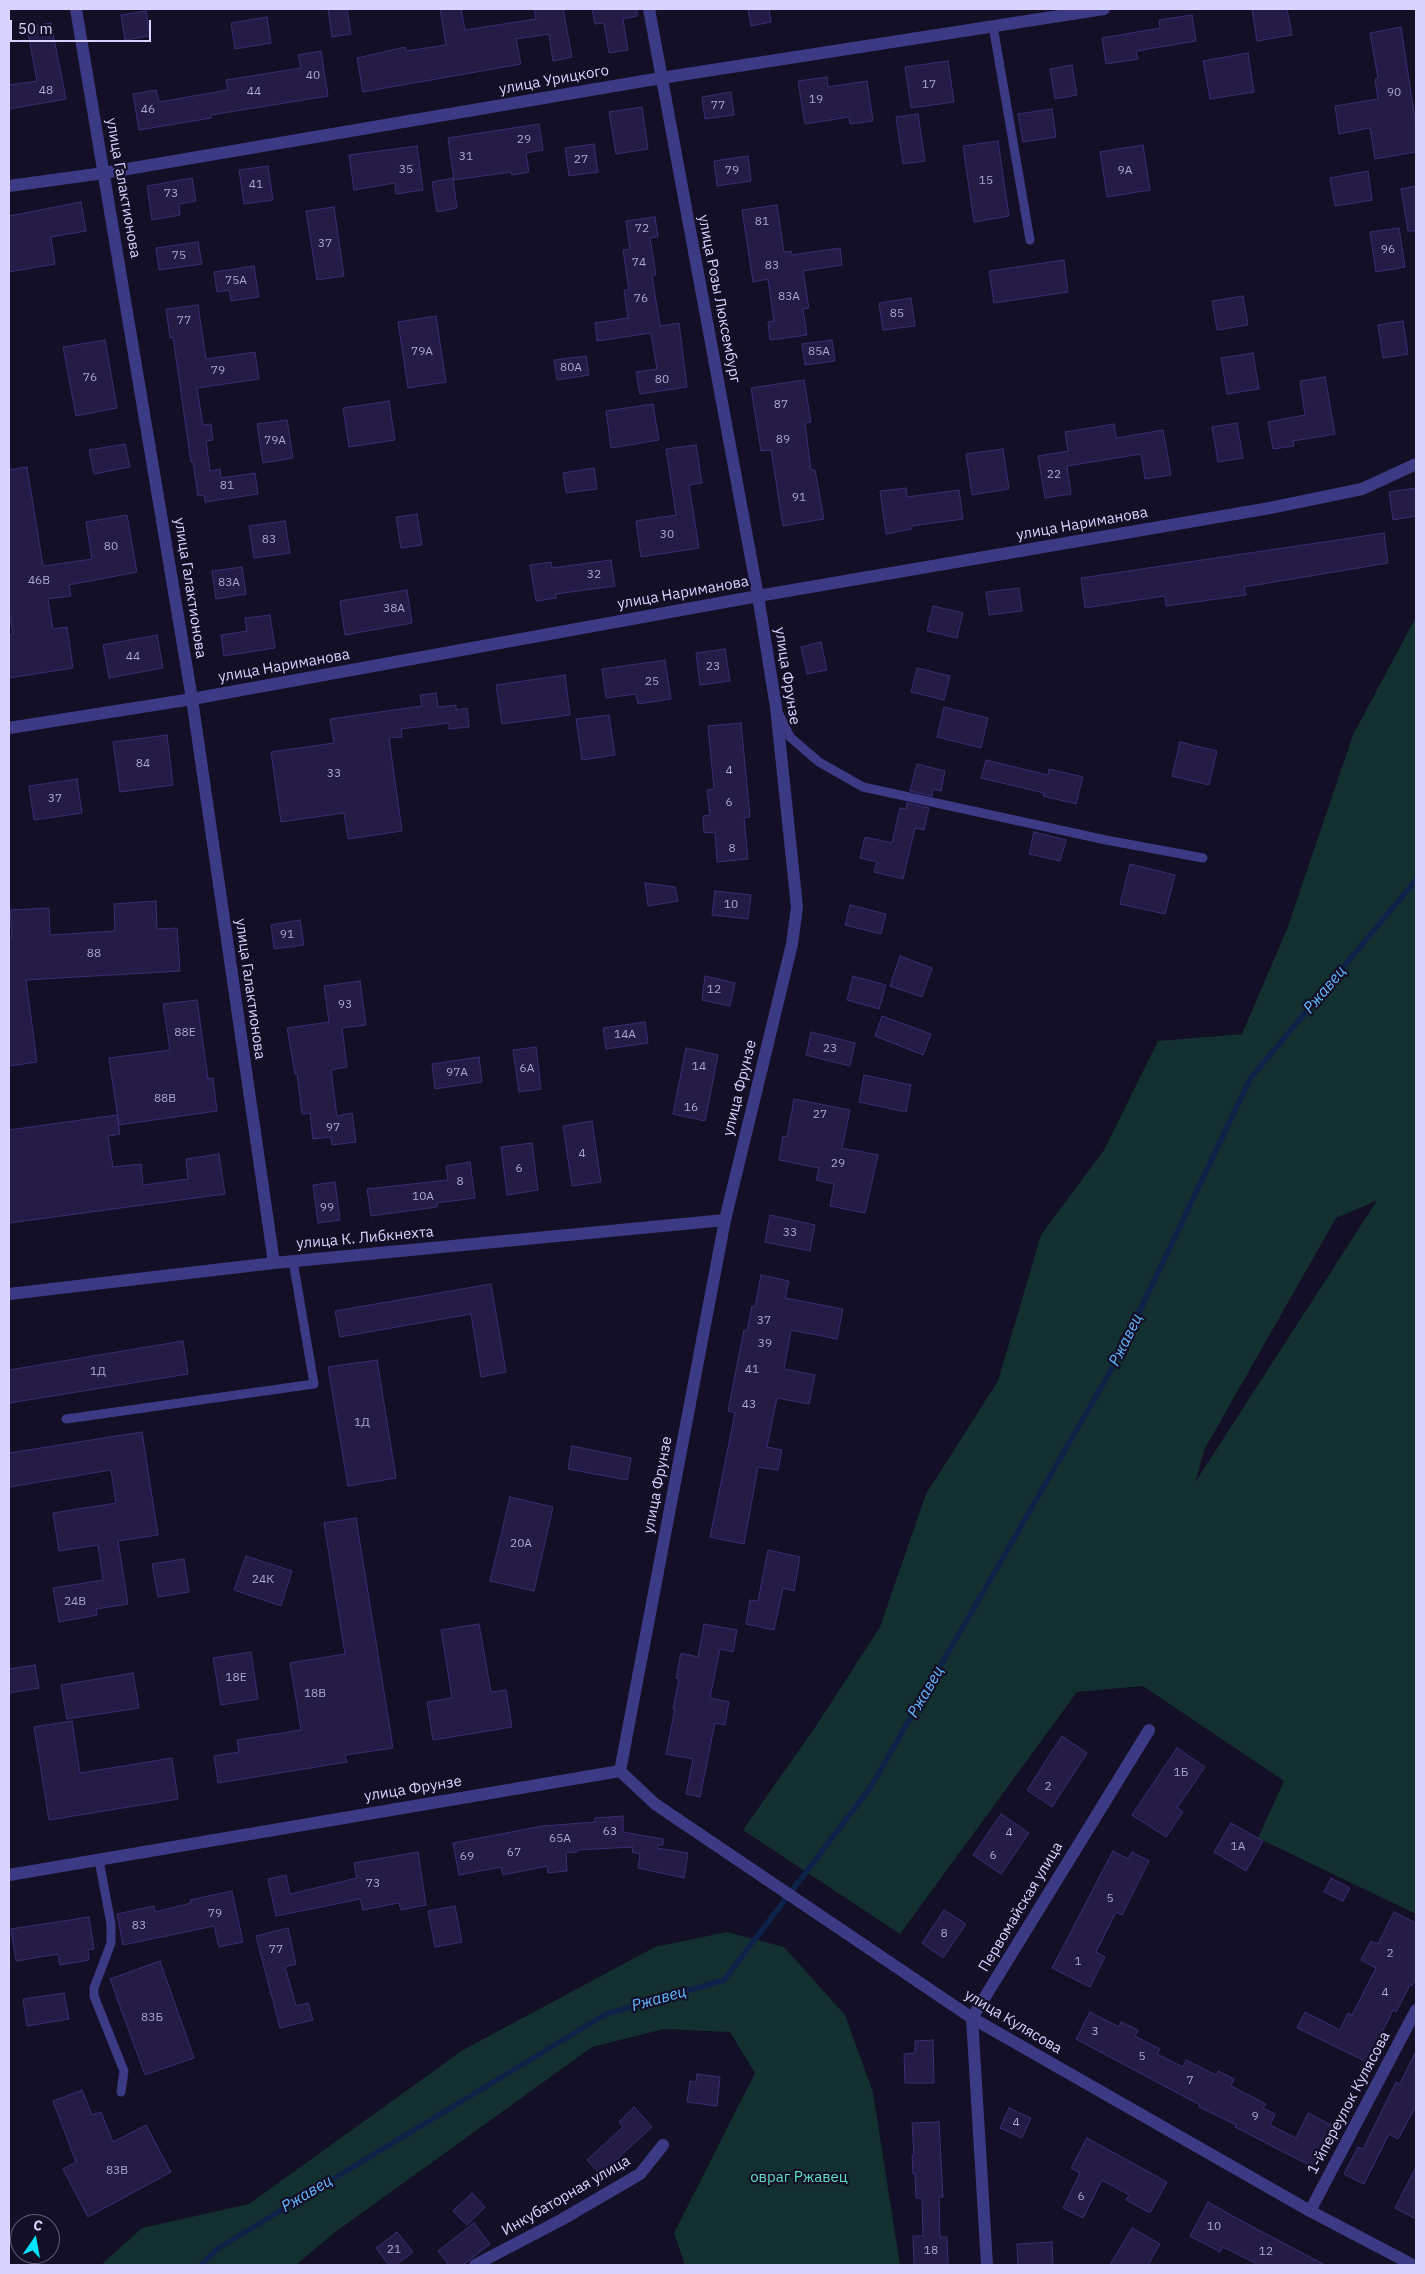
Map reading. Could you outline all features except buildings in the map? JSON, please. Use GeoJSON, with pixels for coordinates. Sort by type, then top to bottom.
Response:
{"type":"FeatureCollection","features":[{"type":"Feature","properties":{"kind":"street","name":"улица Галактионова"},"geometry":{"type":"LineString","coordinates":[[76,9],[192,699],[274,1263]]}},
{"type":"Feature","properties":{"kind":"street","name":"улица Розы Люксембург"},"geometry":{"type":"LineString","coordinates":[[649,9],[758,596]]}},
{"type":"Feature","properties":{"kind":"street","name":"улица Урицкого"},"geometry":{"type":"LineString","coordinates":[[9,186],[104,173],[661,78],[1104,9]]}},
{"type":"Feature","properties":{"kind":"street","name":"улица Нариманова"},"geometry":{"type":"LineString","coordinates":[[9,728],[192,699],[758,596],[1270,508],[1362,489],[1416,464]]}},
{"type":"Feature","properties":{"kind":"street","name":"улица Фрунзе"},"geometry":{"type":"LineString","coordinates":[[9,1875],[620,1771],[725,1220],[792,944],[797,907],[795,870],[776,707],[758,596]]}},
{"type":"Feature","properties":{"kind":"street","name":"улица К. Либкнехта"},"geometry":{"type":"LineString","coordinates":[[9,1294],[293,1261],[725,1220]]}},
{"type":"Feature","properties":{"kind":"street","name":"Первомайская улица"},"geometry":{"type":"LineString","coordinates":[[972,2018],[1149,1730]]}},
{"type":"Feature","properties":{"kind":"street","name":"улица Кулясова"},"geometry":{"type":"LineString","coordinates":[[620,1771],[655,1804],[972,2018],[1310,2211],[1413,2265]]}},
{"type":"Feature","properties":{"kind":"street","name":"1-йпереулок Кулясова"},"geometry":{"type":"LineString","coordinates":[[1310,2211],[1416,2010]]}},
{"type":"Feature","properties":{"kind":"street"},"geometry":{"type":"LineString","coordinates":[[972,2018],[987,2265]]}},
{"type":"Feature","properties":{"kind":"street","name":"Инкубаторная улица"},"geometry":{"type":"LineString","coordinates":[[476,2265],[611,2193],[640,2174],[663,2145]]}},
{"type":"Feature","properties":{"kind":"lane"},"geometry":{"type":"LineString","coordinates":[[992,26],[1030,240]]}},
{"type":"Feature","properties":{"kind":"lane"},"geometry":{"type":"LineString","coordinates":[[776,707],[790,738],[819,762],[863,787],[1106,840],[1203,858]]}},
{"type":"Feature","properties":{"kind":"lane"},"geometry":{"type":"LineString","coordinates":[[66,1419],[314,1384],[293,1261]]}},
{"type":"Feature","properties":{"kind":"lane"},"geometry":{"type":"LineString","coordinates":[[99,1860],[111,1924],[111,1943],[94,1988],[94,1996],[124,2071],[121,2092]]}},
{"type":"Feature","properties":{"kind":"green space"},"geometry":{"type":"Polygon","coordinates":[[[1416,617],[1416,1914],[1258,1838],[1284,1781],[1143,1686],[1077,1692],[900,1934],[743,1830],[816,1726],[880,1627],[926,1494],[998,1381],[1041,1235],[1104,1150],[1158,1041],[1242,1034],[1287,929],[1353,735],[1416,617]],[[1376,1202],[1336,1218],[1204,1450],[1196,1481],[1376,1202]]]}},
{"type":"Feature","properties":{"kind":"green space","name":"овраг Ржавец"},"geometry":{"type":"Polygon","coordinates":[[[727,1932],[784,1947],[845,2015],[873,2092],[900,2265],[685,2265],[674,2233],[755,2073],[730,2032],[664,2029],[592,2047],[334,2233],[296,2265],[101,2265],[142,2228],[249,2204],[463,2050],[655,1947],[727,1932]]]}},
{"type":"Feature","properties":{"kind":"waterway","name":"Ржавец"},"geometry":{"type":"LineString","coordinates":[[201,2265],[217,2249],[606,2014],[724,1980],[870,1788],[1114,1365],[1250,1079],[1416,880]]}}]}
